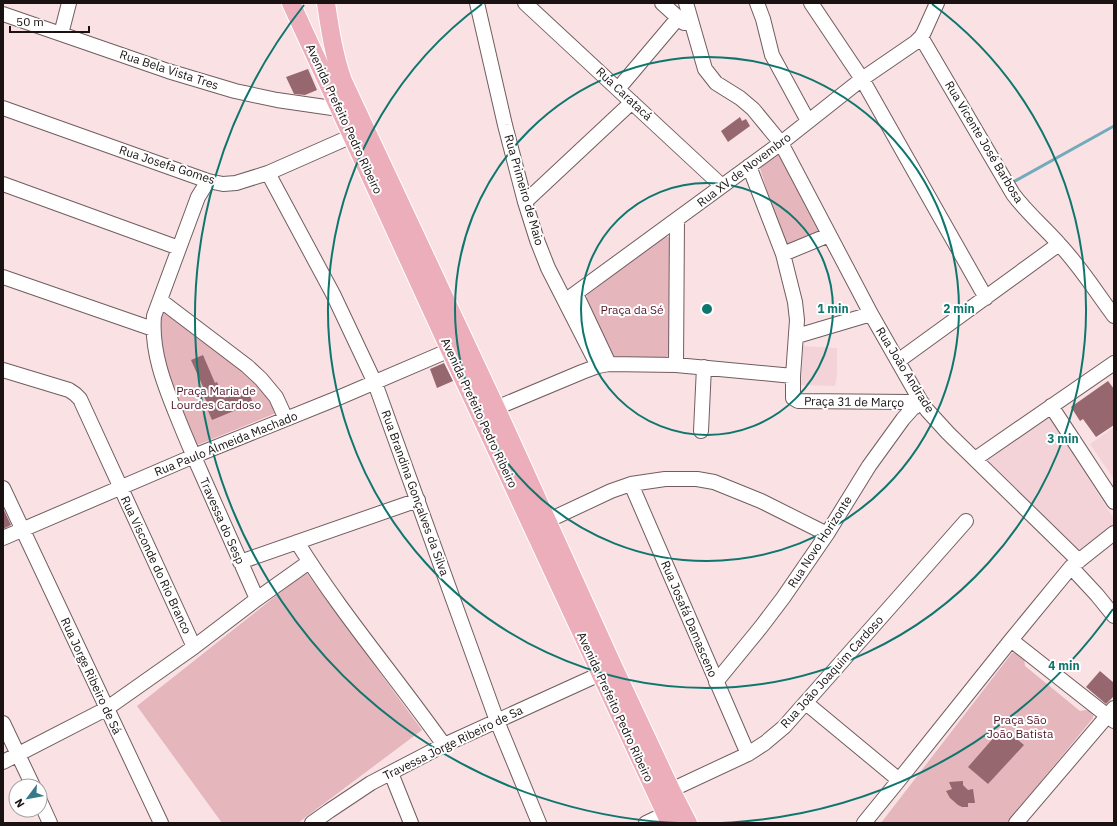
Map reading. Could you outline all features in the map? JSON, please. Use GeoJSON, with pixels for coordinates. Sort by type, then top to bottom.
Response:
{"type":"FeatureCollection","features":[{"type":"Feature","properties":{"kind":"main road","name":"Avenida Prefeito Pedro Ribeiro"},"geometry":{"type":"LineString","coordinates":[[291,3],[301,26],[346,106],[458,347],[480,416],[540,524]]}},
{"type":"Feature","properties":{"kind":"main road","name":"Avenida Prefeito Pedro Ribeiro"},"geometry":{"type":"LineString","coordinates":[[327,10],[338,65],[343,81],[352,136],[458,347],[496,408],[540,524],[664,794],[671,814],[688,823]]}},
{"type":"Feature","properties":{"kind":"main road"},"geometry":{"type":"LineString","coordinates":[[301,26],[310,18],[327,10]]}},
{"type":"Feature","properties":{"kind":"main road"},"geometry":{"type":"LineString","coordinates":[[480,416],[496,408]]}},
{"type":"Feature","properties":{"kind":"street"},"geometry":{"type":"LineString","coordinates":[[61,34],[69,3]]}},
{"type":"Feature","properties":{"kind":"street","name":"Rua Primeiro de Maio"},"geometry":{"type":"LineString","coordinates":[[478,3],[505,125],[536,240],[548,268],[570,297],[604,365]]}},
{"type":"Feature","properties":{"kind":"street","name":"Rua Caratacá"},"geometry":{"type":"LineString","coordinates":[[525,3],[722,186]]}},
{"type":"Feature","properties":{"kind":"street"},"geometry":{"type":"LineString","coordinates":[[662,3],[695,33]]}},
{"type":"Feature","properties":{"kind":"street","name":"Rua João Andrade"},"geometry":{"type":"LineString","coordinates":[[686,3],[705,69],[716,83],[740,98],[753,109],[781,143],[871,314],[898,361],[918,403],[1075,564],[1114,616]]}},
{"type":"Feature","properties":{"kind":"street"},"geometry":{"type":"LineString","coordinates":[[757,3],[764,19],[772,55],[808,121]]}},
{"type":"Feature","properties":{"kind":"street"},"geometry":{"type":"LineString","coordinates":[[812,3],[862,79],[986,298]]}},
{"type":"Feature","properties":{"kind":"street"},"geometry":{"type":"LineString","coordinates":[[921,37],[937,3]]}},
{"type":"Feature","properties":{"kind":"street","name":"Rua Bela Vista Tres"},"geometry":{"type":"LineString","coordinates":[[3,14],[168,71],[235,91],[277,100],[346,106]]}},
{"type":"Feature","properties":{"kind":"street"},"geometry":{"type":"LineString","coordinates":[[618,89],[678,18]]}},
{"type":"Feature","properties":{"kind":"street","name":"Rua XV de Novembro"},"geometry":{"type":"LineString","coordinates":[[570,297],[781,143],[862,79],[921,37]]}},
{"type":"Feature","properties":{"kind":"street","name":"Rua Vicente José Barbosa"},"geometry":{"type":"LineString","coordinates":[[921,37],[1013,194],[1023,208],[1059,244],[1114,316]]}},
{"type":"Feature","properties":{"kind":"street"},"geometry":{"type":"LineString","coordinates":[[525,202],[632,102]]}},
{"type":"Feature","properties":{"kind":"street","name":"Rua Josefa Gomes"},"geometry":{"type":"LineString","coordinates":[[3,108],[208,181],[223,184],[268,173],[352,136]]}},
{"type":"Feature","properties":{"kind":"street","name":"Praça 31 de Março"},"geometry":{"type":"LineString","coordinates":[[749,166],[783,254],[795,302],[797,336],[792,396],[795,400],[918,403]]}},
{"type":"Feature","properties":{"kind":"street","name":"Rua Brandina Gonçalves da Silva"},"geometry":{"type":"LineString","coordinates":[[268,173],[333,294],[375,383],[497,721],[539,823]]}},
{"type":"Feature","properties":{"kind":"street","name":"Travessa do Sesp"},"geometry":{"type":"LineString","coordinates":[[208,181],[198,197],[154,316],[154,345],[170,398],[257,599]]}},
{"type":"Feature","properties":{"kind":"street"},"geometry":{"type":"LineString","coordinates":[[3,184],[179,248]]}},
{"type":"Feature","properties":{"kind":"street"},"geometry":{"type":"LineString","coordinates":[[676,365],[677,220]]}},
{"type":"Feature","properties":{"kind":"street"},"geometry":{"type":"LineString","coordinates":[[783,254],[829,235]]}},
{"type":"Feature","properties":{"kind":"street"},"geometry":{"type":"LineString","coordinates":[[898,361],[1059,244]]}},
{"type":"Feature","properties":{"kind":"street"},"geometry":{"type":"LineString","coordinates":[[3,277],[153,329]]}},
{"type":"Feature","properties":{"kind":"street"},"geometry":{"type":"LineString","coordinates":[[160,300],[247,366],[261,379],[276,397],[286,420]]}},
{"type":"Feature","properties":{"kind":"street"},"geometry":{"type":"LineString","coordinates":[[797,336],[871,314]]}},
{"type":"Feature","properties":{"kind":"street","name":"Rua Paulo Almeida Machado"},"geometry":{"type":"LineString","coordinates":[[3,538],[120,487],[286,420],[458,347]]}},
{"type":"Feature","properties":{"kind":"street"},"geometry":{"type":"LineString","coordinates":[[974,459],[1114,363]]}},
{"type":"Feature","properties":{"kind":"street"},"geometry":{"type":"LineString","coordinates":[[496,408],[604,365],[676,365],[793,376]]}},
{"type":"Feature","properties":{"kind":"street"},"geometry":{"type":"LineString","coordinates":[[701,431],[704,367]]}},
{"type":"Feature","properties":{"kind":"street","name":"Rua Visconde do Rio Branco"},"geometry":{"type":"LineString","coordinates":[[3,370],[69,390],[76,394],[84,406],[194,647],[106,709],[3,762]]}},
{"type":"Feature","properties":{"kind":"street","name":"Rua Novo Horizonte"},"geometry":{"type":"LineString","coordinates":[[716,682],[783,598],[827,534],[869,466],[903,419],[918,403]]}},
{"type":"Feature","properties":{"kind":"street"},"geometry":{"type":"LineString","coordinates":[[1051,406],[1114,502]]}},
{"type":"Feature","properties":{"kind":"street"},"geometry":{"type":"LineString","coordinates":[[540,524],[611,491],[631,484],[665,479],[697,479],[714,482],[761,501],[827,534]]}},
{"type":"Feature","properties":{"kind":"street","name":"Rua Josafá Damasceno"},"geometry":{"type":"LineString","coordinates":[[631,484],[748,754]]}},
{"type":"Feature","properties":{"kind":"street","name":"Rua Jorge Ribeiro de Sá"},"geometry":{"type":"LineString","coordinates":[[3,488],[161,823]]}},
{"type":"Feature","properties":{"kind":"street"},"geometry":{"type":"LineString","coordinates":[[240,562],[418,500]]}},
{"type":"Feature","properties":{"kind":"street","name":"Rua João Joaquim Cardoso"},"geometry":{"type":"LineString","coordinates":[[664,794],[748,754],[765,743],[784,727],[966,521]]}},
{"type":"Feature","properties":{"kind":"street"},"geometry":{"type":"LineString","coordinates":[[864,823],[1011,640],[1075,564],[1114,533]]}},
{"type":"Feature","properties":{"kind":"street"},"geometry":{"type":"LineString","coordinates":[[297,542],[309,562],[339,604],[444,745]]}},
{"type":"Feature","properties":{"kind":"street"},"geometry":{"type":"LineString","coordinates":[[194,647],[309,562]]}},
{"type":"Feature","properties":{"kind":"street"},"geometry":{"type":"LineString","coordinates":[[1011,640],[1112,715],[1016,823]]}},
{"type":"Feature","properties":{"kind":"street","name":"Travessa Jorge Ribeiro de Sa"},"geometry":{"type":"LineString","coordinates":[[312,823],[371,784],[444,745],[606,670]]}},
{"type":"Feature","properties":{"kind":"street"},"geometry":{"type":"LineString","coordinates":[[806,703],[899,780]]}},
{"type":"Feature","properties":{"kind":"street"},"geometry":{"type":"LineString","coordinates":[[3,723],[29,778]]}},
{"type":"Feature","properties":{"kind":"street"},"geometry":{"type":"LineString","coordinates":[[391,773],[411,823]]}},
{"type":"Feature","properties":{"kind":"street"},"geometry":{"type":"LineString","coordinates":[[646,823],[671,814]]}},
{"type":"Feature","properties":{"kind":"shaded area"},"geometry":{"type":"Polygon","coordinates":[[[803,346],[837,348],[837,375],[835,386],[801,385],[803,346]]]}},
{"type":"Feature","properties":{"kind":"shaded area"},"geometry":{"type":"Polygon","coordinates":[[[1046,412],[1114,519],[1114,524],[1077,553],[981,461],[1046,412]]]}},
{"type":"Feature","properties":{"kind":"shaded area"},"geometry":{"type":"Polygon","coordinates":[[[1114,427],[1114,479],[1090,444],[1114,427]]]}},
{"type":"Feature","properties":{"kind":"green space"},"geometry":{"type":"Polygon","coordinates":[[[781,153],[819,232],[784,245],[759,165],[781,153]]]}},
{"type":"Feature","properties":{"kind":"green space","name":"Praça da Sé"},"geometry":{"type":"Polygon","coordinates":[[[664,236],[669,237],[671,241],[673,351],[665,358],[612,357],[586,305],[587,295],[664,236]]]}},
{"type":"Feature","properties":{"kind":"green space","name":"Praça Maria de Lourdes Cardoso"},"geometry":{"type":"Polygon","coordinates":[[[168,311],[262,387],[276,413],[195,446],[165,369],[159,317],[168,311]]]}},
{"type":"Feature","properties":{"kind":"green space"},"geometry":{"type":"Polygon","coordinates":[[[306,572],[422,730],[298,823],[222,823],[137,706],[306,572]]]}},
{"type":"Feature","properties":{"kind":"green space","name":"Praça São João Batista"},"geometry":{"type":"Polygon","coordinates":[[[1012,653],[1019,653],[1024,657],[1025,666],[1080,711],[1090,711],[1093,718],[1007,823],[881,823],[1012,653]]]}},
{"type":"Feature","properties":{"kind":"building"},"geometry":{"type":"Polygon","coordinates":[[[308,69],[317,90],[305,95],[294,94],[286,77],[308,69]]]}},
{"type":"Feature","properties":{"kind":"building"},"geometry":{"type":"Polygon","coordinates":[[[740,117],[742,121],[746,119],[750,126],[728,142],[721,131],[740,117]]]}},
{"type":"Feature","properties":{"kind":"building"},"geometry":{"type":"Polygon","coordinates":[[[203,355],[215,383],[217,382],[224,398],[247,389],[253,403],[212,420],[206,406],[208,405],[201,390],[204,389],[191,360],[203,355]]]}},
{"type":"Feature","properties":{"kind":"building"},"geometry":{"type":"Polygon","coordinates":[[[444,363],[453,381],[437,388],[430,369],[444,363]]]}},
{"type":"Feature","properties":{"kind":"building"},"geometry":{"type":"Polygon","coordinates":[[[1108,381],[1114,389],[1114,425],[1096,437],[1083,419],[1080,421],[1071,407],[1108,381]]]}},
{"type":"Feature","properties":{"kind":"building"},"geometry":{"type":"Polygon","coordinates":[[[3,508],[11,525],[3,529],[3,508]]]}},
{"type":"Feature","properties":{"kind":"building"},"geometry":{"type":"Polygon","coordinates":[[[1100,671],[1114,683],[1114,696],[1106,704],[1086,687],[1100,671]]]}},
{"type":"Feature","properties":{"kind":"building"},"geometry":{"type":"Polygon","coordinates":[[[1003,727],[1024,745],[988,784],[968,767],[1003,727]]]}},
{"type":"Feature","properties":{"kind":"building"},"geometry":{"type":"Polygon","coordinates":[[[963,781],[963,785],[968,790],[973,789],[975,803],[968,803],[968,807],[958,805],[950,798],[946,791],[952,789],[949,782],[963,781]]]}},
{"type":"Feature","properties":{"kind":"waterway"},"geometry":{"type":"LineString","coordinates":[[1015,181],[1114,126]]}}]}
